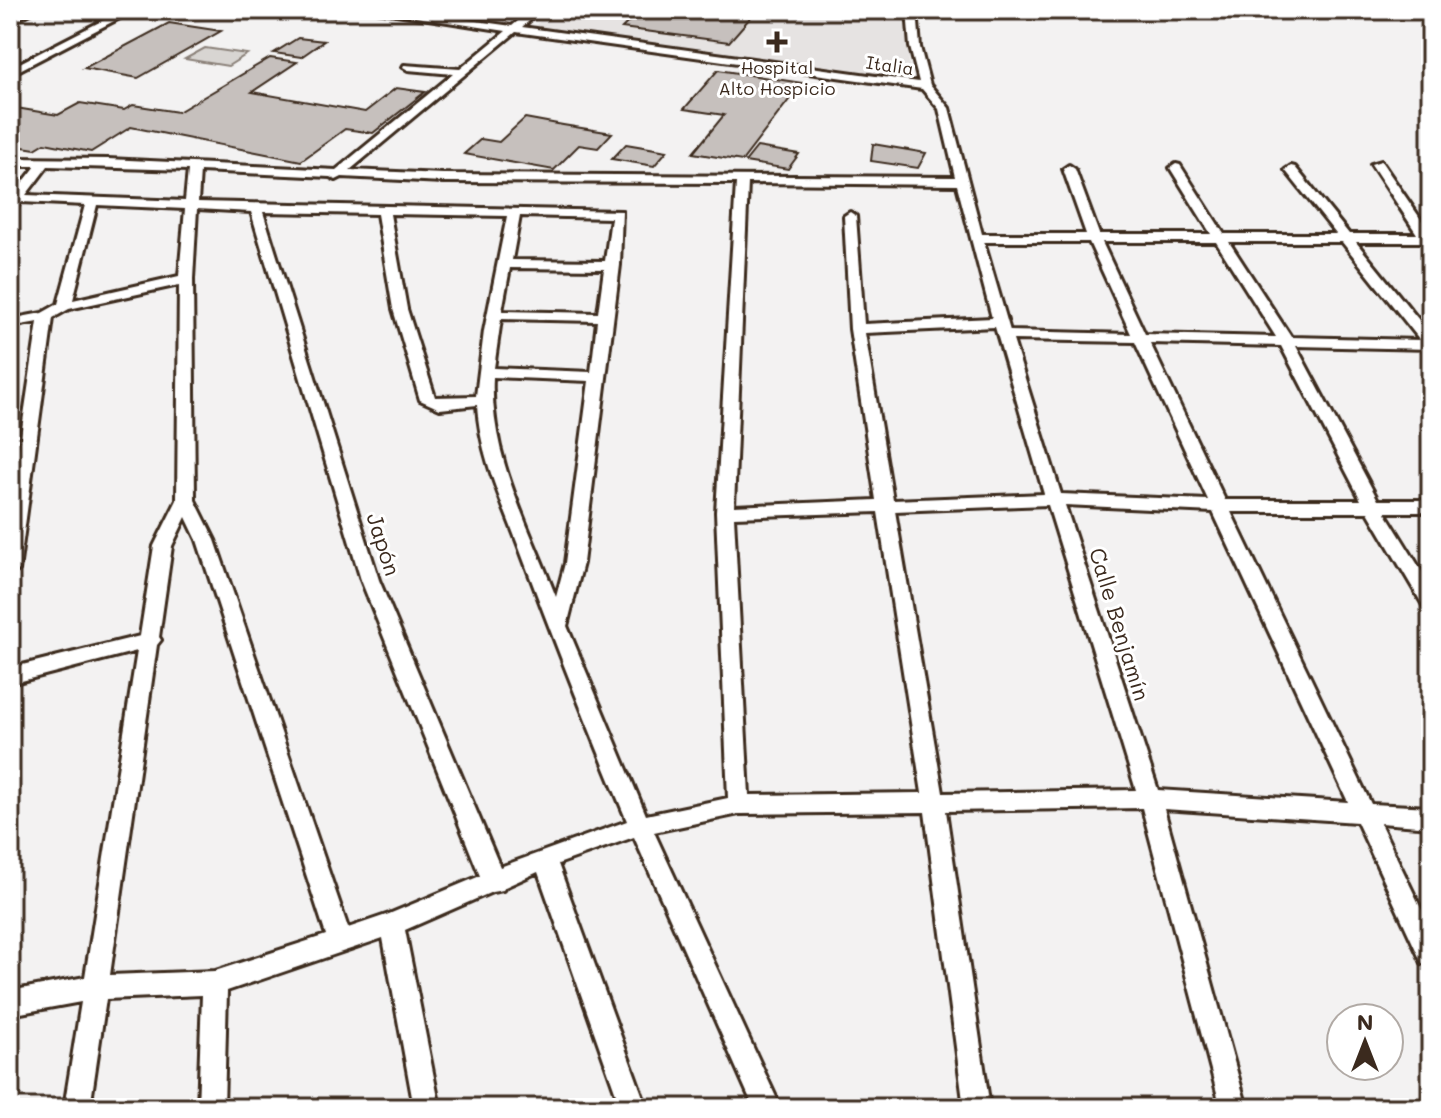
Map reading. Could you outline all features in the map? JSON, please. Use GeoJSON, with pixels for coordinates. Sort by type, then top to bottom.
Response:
{"type":"FeatureCollection","features":[{"type":"Feature","properties":{"kind":"street"},"geometry":{"type":"LineString","coordinates":[[10,20],[32,10]]}},
{"type":"Feature","properties":{"kind":"street"},"geometry":{"type":"LineString","coordinates":[[10,72],[130,10]]}},
{"type":"Feature","properties":{"kind":"street","name":"Italia"},"geometry":{"type":"LineString","coordinates":[[375,10],[925,86]]}},
{"type":"Feature","properties":{"kind":"street"},"geometry":{"type":"LineString","coordinates":[[336,176],[517,30],[537,10]]}},
{"type":"Feature","properties":{"kind":"street","name":"Calle Benjamín"},"geometry":{"type":"LineString","coordinates":[[912,10],[915,47],[925,86],[944,108],[976,238],[1150,799],[1234,1108]]}},
{"type":"Feature","properties":{"kind":"street"},"geometry":{"type":"LineString","coordinates":[[408,67],[464,72]]}},
{"type":"Feature","properties":{"kind":"street"},"geometry":{"type":"LineString","coordinates":[[10,162],[336,176],[964,181]]}},
{"type":"Feature","properties":{"kind":"street"},"geometry":{"type":"LineString","coordinates":[[12,202],[45,162]]}},
{"type":"Feature","properties":{"kind":"street"},"geometry":{"type":"LineString","coordinates":[[1377,164],[1428,238]]}},
{"type":"Feature","properties":{"kind":"street"},"geometry":{"type":"LineString","coordinates":[[77,1108],[163,546],[186,500],[186,279],[194,168]]}},
{"type":"Feature","properties":{"kind":"street"},"geometry":{"type":"LineString","coordinates":[[1176,168],[1287,343],[1373,506],[1431,602]]}},
{"type":"Feature","properties":{"kind":"street"},"geometry":{"type":"LineString","coordinates":[[1069,169],[1095,241],[1217,506],[1431,955]]}},
{"type":"Feature","properties":{"kind":"street"},"geometry":{"type":"LineString","coordinates":[[1291,170],[1431,345]]}},
{"type":"Feature","properties":{"kind":"street"},"geometry":{"type":"LineString","coordinates":[[739,805],[725,512],[742,181]]}},
{"type":"Feature","properties":{"kind":"street"},"geometry":{"type":"LineString","coordinates":[[12,202],[92,201],[256,208],[618,214],[574,563],[557,628]]}},
{"type":"Feature","properties":{"kind":"street"},"geometry":{"type":"LineString","coordinates":[[64,306],[92,201]]}},
{"type":"Feature","properties":{"kind":"street","name":"Japón"},"geometry":{"type":"LineString","coordinates":[[256,208],[370,580],[495,883]]}},
{"type":"Feature","properties":{"kind":"street"},"geometry":{"type":"LineString","coordinates":[[383,211],[400,309],[428,400],[440,404],[484,400]]}},
{"type":"Feature","properties":{"kind":"street"},"geometry":{"type":"LineString","coordinates":[[514,213],[484,400],[490,440],[557,628],[639,826],[768,1108]]}},
{"type":"Feature","properties":{"kind":"street"},"geometry":{"type":"LineString","coordinates":[[850,216],[857,329],[888,504],[934,801],[977,1108]]}},
{"type":"Feature","properties":{"kind":"street"},"geometry":{"type":"LineString","coordinates":[[976,238],[1095,241],[1428,238]]}},
{"type":"Feature","properties":{"kind":"street"},"geometry":{"type":"LineString","coordinates":[[505,264],[613,265]]}},
{"type":"Feature","properties":{"kind":"street"},"geometry":{"type":"LineString","coordinates":[[10,323],[46,316],[64,306],[186,279]]}},
{"type":"Feature","properties":{"kind":"street"},"geometry":{"type":"LineString","coordinates":[[497,315],[606,317]]}},
{"type":"Feature","properties":{"kind":"street"},"geometry":{"type":"LineString","coordinates":[[10,570],[46,316]]}},
{"type":"Feature","properties":{"kind":"street"},"geometry":{"type":"LineString","coordinates":[[857,329],[1004,328],[1140,338],[1431,345]]}},
{"type":"Feature","properties":{"kind":"street"},"geometry":{"type":"LineString","coordinates":[[487,372],[599,377]]}},
{"type":"Feature","properties":{"kind":"street"},"geometry":{"type":"LineString","coordinates":[[725,512],[1055,499],[1217,506],[1431,506]]}},
{"type":"Feature","properties":{"kind":"street"},"geometry":{"type":"LineString","coordinates":[[186,500],[206,540],[341,943]]}},
{"type":"Feature","properties":{"kind":"street"},"geometry":{"type":"LineString","coordinates":[[10,676],[151,640]]}},
{"type":"Feature","properties":{"kind":"street"},"geometry":{"type":"LineString","coordinates":[[10,1003],[96,987],[215,983],[341,943],[495,883],[545,859],[639,826],[739,805],[1150,799],[1431,817]]}},
{"type":"Feature","properties":{"kind":"street"},"geometry":{"type":"LineString","coordinates":[[545,859],[634,1108]]}},
{"type":"Feature","properties":{"kind":"street"},"geometry":{"type":"LineString","coordinates":[[392,924],[427,1108]]}},
{"type":"Feature","properties":{"kind":"street"},"geometry":{"type":"LineString","coordinates":[[211,1108],[215,983]]}},
{"type":"Feature","properties":{"kind":"shaded area","name":"Hospital Alto Hospicio"},"geometry":{"type":"Polygon","coordinates":[[[554,10],[906,10],[910,78],[533,27],[554,10]]]}},
{"type":"Feature","properties":{"kind":"shaded area"},"geometry":{"type":"Polygon","coordinates":[[[205,48],[247,54],[228,66],[185,59],[205,48]]]}},
{"type":"Feature","properties":{"kind":"building"},"geometry":{"type":"Polygon","coordinates":[[[641,10],[757,10],[729,42],[622,28],[641,10]]]}},
{"type":"Feature","properties":{"kind":"building"},"geometry":{"type":"Polygon","coordinates":[[[169,23],[221,31],[138,78],[84,68],[169,23]]]}},
{"type":"Feature","properties":{"kind":"building"},"geometry":{"type":"Polygon","coordinates":[[[298,38],[324,41],[301,57],[274,53],[298,38]]]}},
{"type":"Feature","properties":{"kind":"building"},"geometry":{"type":"Polygon","coordinates":[[[270,58],[297,62],[252,92],[365,112],[396,88],[425,92],[373,133],[345,129],[301,161],[131,127],[91,152],[45,143],[35,149],[10,145],[10,107],[58,115],[80,103],[124,110],[133,105],[178,112],[270,58]]]}},
{"type":"Feature","properties":{"kind":"building"},"geometry":{"type":"Polygon","coordinates":[[[718,70],[802,83],[742,161],[693,153],[724,115],[684,109],[718,70]]]}},
{"type":"Feature","properties":{"kind":"building"},"geometry":{"type":"Polygon","coordinates":[[[525,118],[612,133],[598,148],[579,145],[554,170],[464,154],[481,139],[499,142],[525,118]]]}},
{"type":"Feature","properties":{"kind":"building"},"geometry":{"type":"Polygon","coordinates":[[[626,144],[667,151],[654,166],[612,159],[626,144]]]}},
{"type":"Feature","properties":{"kind":"building"},"geometry":{"type":"Polygon","coordinates":[[[873,144],[926,153],[918,168],[871,161],[873,144]]]}},
{"type":"Feature","properties":{"kind":"building"},"geometry":{"type":"Polygon","coordinates":[[[757,147],[799,154],[788,169],[745,162],[757,147]]]}},
{"type":"Feature","properties":{"kind":"place","name":"Hospital Alto Hospicio"},"geometry":{"type":"Point","coordinates":[777,42]}}]}
